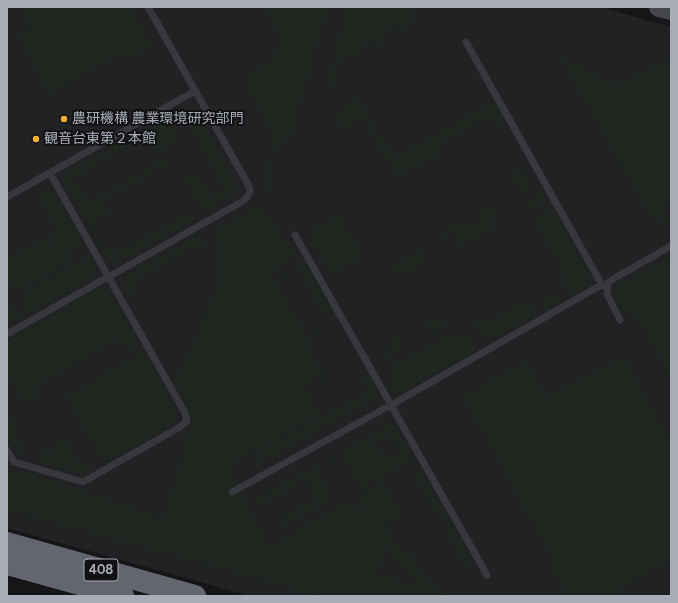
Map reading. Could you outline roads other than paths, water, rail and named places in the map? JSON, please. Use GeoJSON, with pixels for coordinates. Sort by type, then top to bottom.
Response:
{"type":"FeatureCollection","features":[{"type":"Feature","properties":{"kind":"highway","name":"408"},"geometry":{"type":"LineString","coordinates":[[7,543],[195,596]]}},
{"type":"Feature","properties":{"kind":"highway","name":"408"},"geometry":{"type":"LineString","coordinates":[[7,564],[123,596]]}},
{"type":"Feature","properties":{"kind":"street"},"geometry":{"type":"LineString","coordinates":[[659,7],[671,10]]}},
{"type":"Feature","properties":{"kind":"lane"},"geometry":{"type":"LineString","coordinates":[[7,334],[245,200],[248,196],[250,191],[248,186],[148,7]]}},
{"type":"Feature","properties":{"kind":"lane"},"geometry":{"type":"LineString","coordinates":[[466,42],[605,286],[608,296],[620,320]]}},
{"type":"Feature","properties":{"kind":"lane"},"geometry":{"type":"LineString","coordinates":[[7,197],[195,91]]}},
{"type":"Feature","properties":{"kind":"lane"},"geometry":{"type":"LineString","coordinates":[[7,450],[14,462],[83,482],[180,427],[187,421],[185,414],[50,173]]}},
{"type":"Feature","properties":{"kind":"lane"},"geometry":{"type":"LineString","coordinates":[[295,235],[487,575]]}},
{"type":"Feature","properties":{"kind":"lane"},"geometry":{"type":"LineString","coordinates":[[232,492],[605,286],[613,278],[671,246]]}},
{"type":"Feature","properties":{"kind":"place","name":"農研機構 農業環境研究部門"},"geometry":{"type":"Point","coordinates":[64,119]}},
{"type":"Feature","properties":{"kind":"place","name":"観音台東第２本館"},"geometry":{"type":"Point","coordinates":[36,139]}}]}
